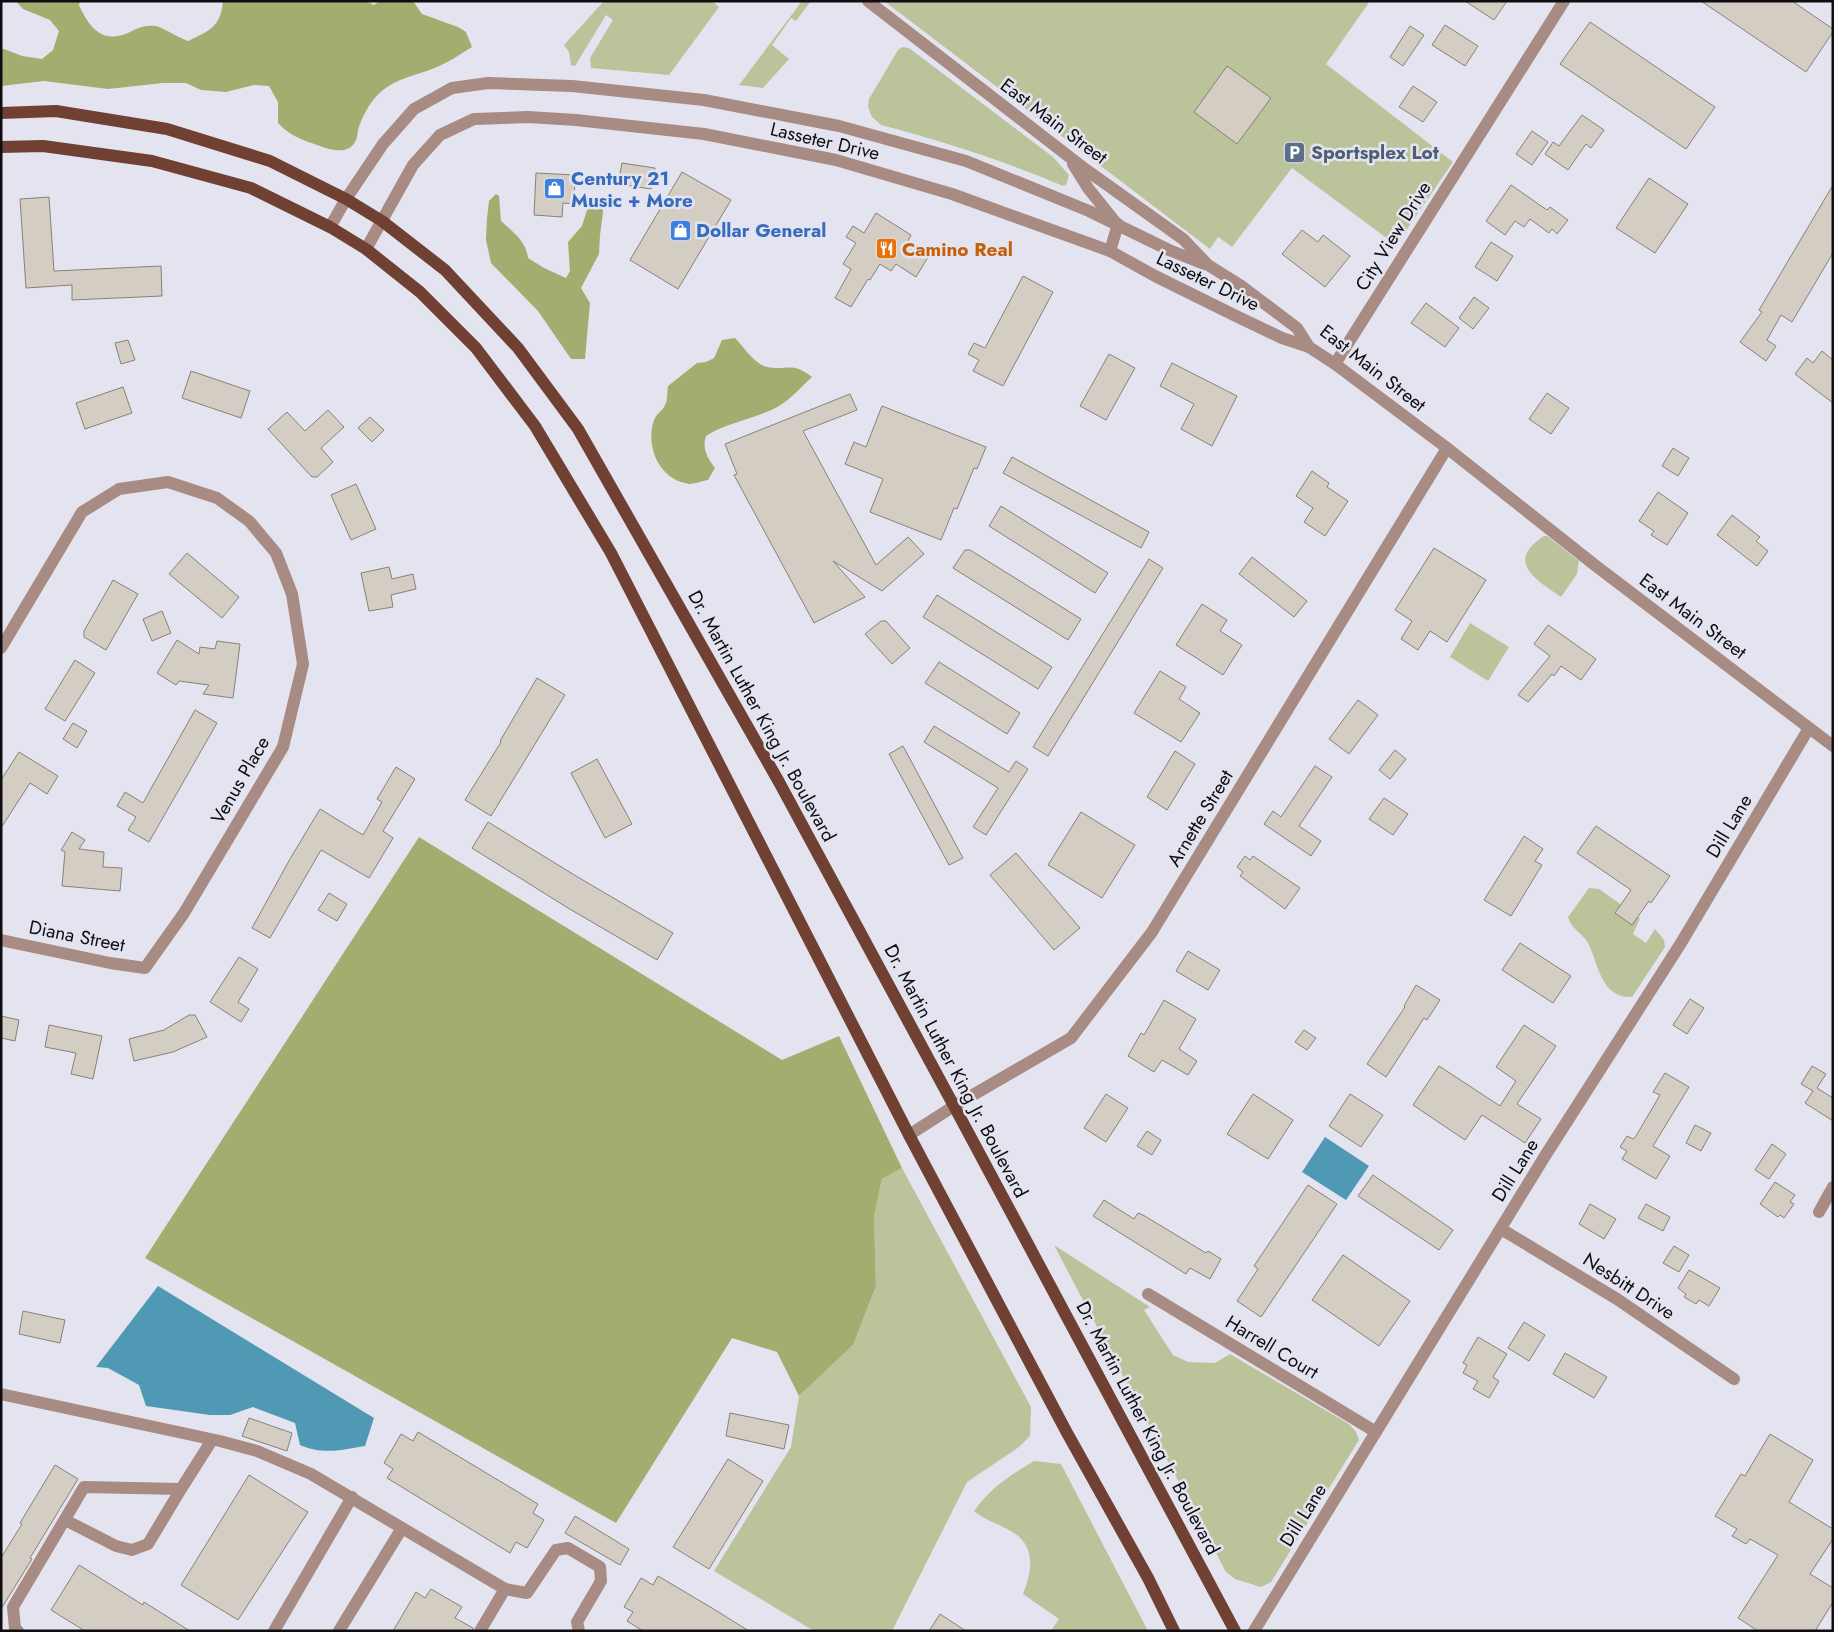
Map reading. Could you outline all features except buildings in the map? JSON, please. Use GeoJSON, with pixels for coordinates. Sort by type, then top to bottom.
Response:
{"type":"FeatureCollection","features":[{"type":"Feature","properties":{"kind":"main road","name":"Dr. Martin Luther King Jr. Boulevard"},"geometry":{"type":"LineString","coordinates":[[1,113],[56,111],[167,129],[270,161],[346,199],[382,221],[445,270],[518,348],[578,429],[779,782],[1235,1631]]}},
{"type":"Feature","properties":{"kind":"main road"},"geometry":{"type":"LineString","coordinates":[[1,147],[43,146],[152,161],[250,188],[330,228],[366,249],[420,292],[476,348],[535,426],[611,553],[910,1135],[1066,1431],[1148,1578],[1174,1631]]}},
{"type":"Feature","properties":{"kind":"street","name":"East Main Street"},"geometry":{"type":"LineString","coordinates":[[868,1],[1066,155],[1183,239],[1208,265],[1240,284],[1297,328],[1310,347],[1447,448],[1590,561],[1833,746]]}},
{"type":"Feature","properties":{"kind":"street","name":"City View Drive"},"geometry":{"type":"LineString","coordinates":[[1335,364],[1564,1]]}},
{"type":"Feature","properties":{"kind":"street","name":"Lasseter Drive"},"geometry":{"type":"LineString","coordinates":[[330,228],[346,199],[383,144],[414,109],[452,88],[497,83],[578,86],[695,99],[839,126],[966,161],[1118,224],[1169,250],[1208,265]]}},
{"type":"Feature","properties":{"kind":"street","name":"Lasseter Drive"},"geometry":{"type":"LineString","coordinates":[[366,249],[414,165],[440,134],[474,119],[528,117],[576,120],[704,134],[836,160],[952,194],[1110,251],[1155,276],[1238,317],[1282,338],[1310,347]]}},
{"type":"Feature","properties":{"kind":"street"},"geometry":{"type":"LineString","coordinates":[[1066,155],[1088,188],[1118,224],[1110,251]]}},
{"type":"Feature","properties":{"kind":"street","name":"Arnette Street"},"geometry":{"type":"LineString","coordinates":[[910,1135],[954,1106],[1071,1038],[1152,932],[1447,448]]}},
{"type":"Feature","properties":{"kind":"street","name":"Venus Place"},"geometry":{"type":"LineString","coordinates":[[1,648],[82,512],[119,489],[168,482],[217,498],[249,522],[276,553],[292,594],[303,664],[283,747],[184,913],[145,968]]}},
{"type":"Feature","properties":{"kind":"street","name":"Dill Lane"},"geometry":{"type":"LineString","coordinates":[[1254,1631],[1501,1229],[1681,943],[1809,728]]}},
{"type":"Feature","properties":{"kind":"street","name":"Diana Street"},"geometry":{"type":"LineString","coordinates":[[1,940],[110,963],[145,968]]}},
{"type":"Feature","properties":{"kind":"street"},"geometry":{"type":"LineString","coordinates":[[1819,1212],[1833,1187]]}},
{"type":"Feature","properties":{"kind":"street","name":"Nesbitt Drive"},"geometry":{"type":"LineString","coordinates":[[1501,1229],[1617,1299],[1734,1379]]}},
{"type":"Feature","properties":{"kind":"street","name":"Harrell Court"},"geometry":{"type":"LineString","coordinates":[[1148,1294],[1376,1432]]}},
{"type":"Feature","properties":{"kind":"street"},"geometry":{"type":"LineString","coordinates":[[1,1394],[103,1415],[257,1452],[311,1474],[505,1588],[527,1592],[556,1550],[568,1548],[600,1567],[601,1581],[576,1622],[579,1631]]}},
{"type":"Feature","properties":{"kind":"street"},"geometry":{"type":"LineString","coordinates":[[65,1520],[116,1546],[132,1550],[148,1544],[212,1440]]}},
{"type":"Feature","properties":{"kind":"street"},"geometry":{"type":"LineString","coordinates":[[18,1631],[15,1629],[13,1607],[84,1487],[182,1489]]}},
{"type":"Feature","properties":{"kind":"street"},"geometry":{"type":"LineString","coordinates":[[274,1631],[352,1497]]}},
{"type":"Feature","properties":{"kind":"street"},"geometry":{"type":"LineString","coordinates":[[339,1631],[402,1528]]}},
{"type":"Feature","properties":{"kind":"street"},"geometry":{"type":"LineString","coordinates":[[480,1631],[505,1588]]}},
{"type":"Feature","properties":{"kind":"green space"},"geometry":{"type":"Polygon","coordinates":[[[16,1],[80,1],[79,5],[90,24],[100,33],[107,36],[122,35],[142,27],[156,26],[188,41],[213,27],[220,17],[223,1],[365,1],[374,5],[380,1],[413,1],[422,14],[458,27],[466,32],[472,47],[442,65],[400,80],[383,90],[375,97],[367,110],[359,126],[357,138],[352,146],[347,149],[337,150],[301,139],[282,127],[278,123],[278,102],[269,86],[254,85],[226,92],[201,90],[186,83],[163,83],[108,89],[44,81],[1,86],[1,50],[4,49],[22,56],[42,59],[53,50],[59,31],[50,20],[23,9],[16,1]]]}},
{"type":"Feature","properties":{"kind":"green space"},"geometry":{"type":"Polygon","coordinates":[[[604,1],[712,1],[719,7],[669,75],[591,68],[590,58],[613,20],[606,15],[575,66],[571,65],[569,52],[564,45],[604,1]]]}},
{"type":"Feature","properties":{"kind":"green space"},"geometry":{"type":"Polygon","coordinates":[[[802,1],[811,1],[796,21],[791,18],[772,45],[789,59],[763,88],[739,85],[802,1]]]}},
{"type":"Feature","properties":{"kind":"green space"},"geometry":{"type":"Polygon","coordinates":[[[884,1],[1370,1],[1326,64],[1453,162],[1396,245],[1292,168],[1232,247],[1218,237],[1210,249],[884,1]]]}},
{"type":"Feature","properties":{"kind":"green space"},"geometry":{"type":"Polygon","coordinates":[[[902,47],[909,48],[1053,157],[1069,175],[1066,185],[1063,186],[973,152],[881,125],[872,117],[868,107],[869,99],[898,50],[902,47]]]}},
{"type":"Feature","properties":{"kind":"green space"},"geometry":{"type":"Polygon","coordinates":[[[496,194],[499,196],[501,221],[522,242],[528,258],[566,278],[570,271],[568,242],[582,226],[587,210],[602,202],[603,212],[599,254],[581,288],[590,303],[585,359],[571,359],[538,311],[491,263],[486,240],[487,218],[489,201],[496,194]]]}},
{"type":"Feature","properties":{"kind":"green space"},"geometry":{"type":"Polygon","coordinates":[[[735,338],[762,365],[774,368],[795,368],[812,377],[779,406],[723,427],[706,436],[706,453],[715,468],[708,480],[693,484],[679,481],[664,471],[655,456],[651,437],[656,416],[666,403],[668,386],[697,363],[706,362],[714,358],[722,340],[735,338]]]}},
{"type":"Feature","properties":{"kind":"green space"},"geometry":{"type":"Polygon","coordinates":[[[1544,536],[1547,536],[1579,561],[1577,574],[1561,597],[1535,577],[1525,562],[1526,554],[1532,545],[1544,536]]]}},
{"type":"Feature","properties":{"kind":"green space"},"geometry":{"type":"Polygon","coordinates":[[[1470,623],[1509,647],[1488,681],[1450,657],[1470,623]]]}},
{"type":"Feature","properties":{"kind":"green space"},"geometry":{"type":"Polygon","coordinates":[[[419,837],[782,1060],[839,1036],[902,1168],[882,1179],[874,1217],[876,1286],[853,1345],[799,1396],[777,1352],[732,1338],[616,1523],[145,1258],[419,837]]]}},
{"type":"Feature","properties":{"kind":"green space"},"geometry":{"type":"Polygon","coordinates":[[[1589,888],[1599,889],[1640,918],[1633,934],[1646,943],[1655,929],[1664,940],[1665,947],[1632,997],[1622,996],[1607,987],[1587,941],[1568,917],[1589,888]]]}},
{"type":"Feature","properties":{"kind":"green space"},"geometry":{"type":"Polygon","coordinates":[[[902,1168],[1031,1407],[1030,1436],[1019,1447],[967,1482],[892,1631],[814,1631],[714,1571],[791,1447],[799,1396],[853,1345],[876,1286],[874,1217],[882,1179],[902,1168]]]}},
{"type":"Feature","properties":{"kind":"green space"},"geometry":{"type":"Polygon","coordinates":[[[1054,1245],[1150,1307],[1144,1310],[1173,1355],[1188,1362],[1215,1363],[1230,1354],[1349,1424],[1356,1432],[1359,1440],[1271,1582],[1261,1587],[1235,1579],[1226,1572],[1054,1245]]]}},
{"type":"Feature","properties":{"kind":"green space"},"geometry":{"type":"Polygon","coordinates":[[[1034,1461],[1061,1464],[1148,1631],[1051,1631],[1059,1619],[1023,1594],[1030,1566],[1028,1550],[1024,1542],[1009,1530],[974,1511],[994,1488],[1034,1461]]]}},
{"type":"Feature","properties":{"kind":"water"},"geometry":{"type":"Polygon","coordinates":[[[1325,1137],[1369,1166],[1346,1200],[1302,1172],[1325,1137]]]}},
{"type":"Feature","properties":{"kind":"water"},"geometry":{"type":"Polygon","coordinates":[[[158,1286],[374,1418],[365,1446],[332,1451],[308,1448],[300,1445],[295,1423],[253,1407],[230,1415],[210,1415],[146,1406],[139,1385],[108,1368],[96,1367],[158,1286]]]}},
{"type":"Feature","properties":{"kind":"place","name":"Sportsplex Lot"},"geometry":{"type":"Point","coordinates":[1295,152]}},
{"type":"Feature","properties":{"kind":"place","name":"Century 21 Music + More"},"geometry":{"type":"Point","coordinates":[555,189]}},
{"type":"Feature","properties":{"kind":"place","name":"Dollar General"},"geometry":{"type":"Point","coordinates":[680,230]}},
{"type":"Feature","properties":{"kind":"place","name":"Camino Real"},"geometry":{"type":"Point","coordinates":[886,249]}}]}
